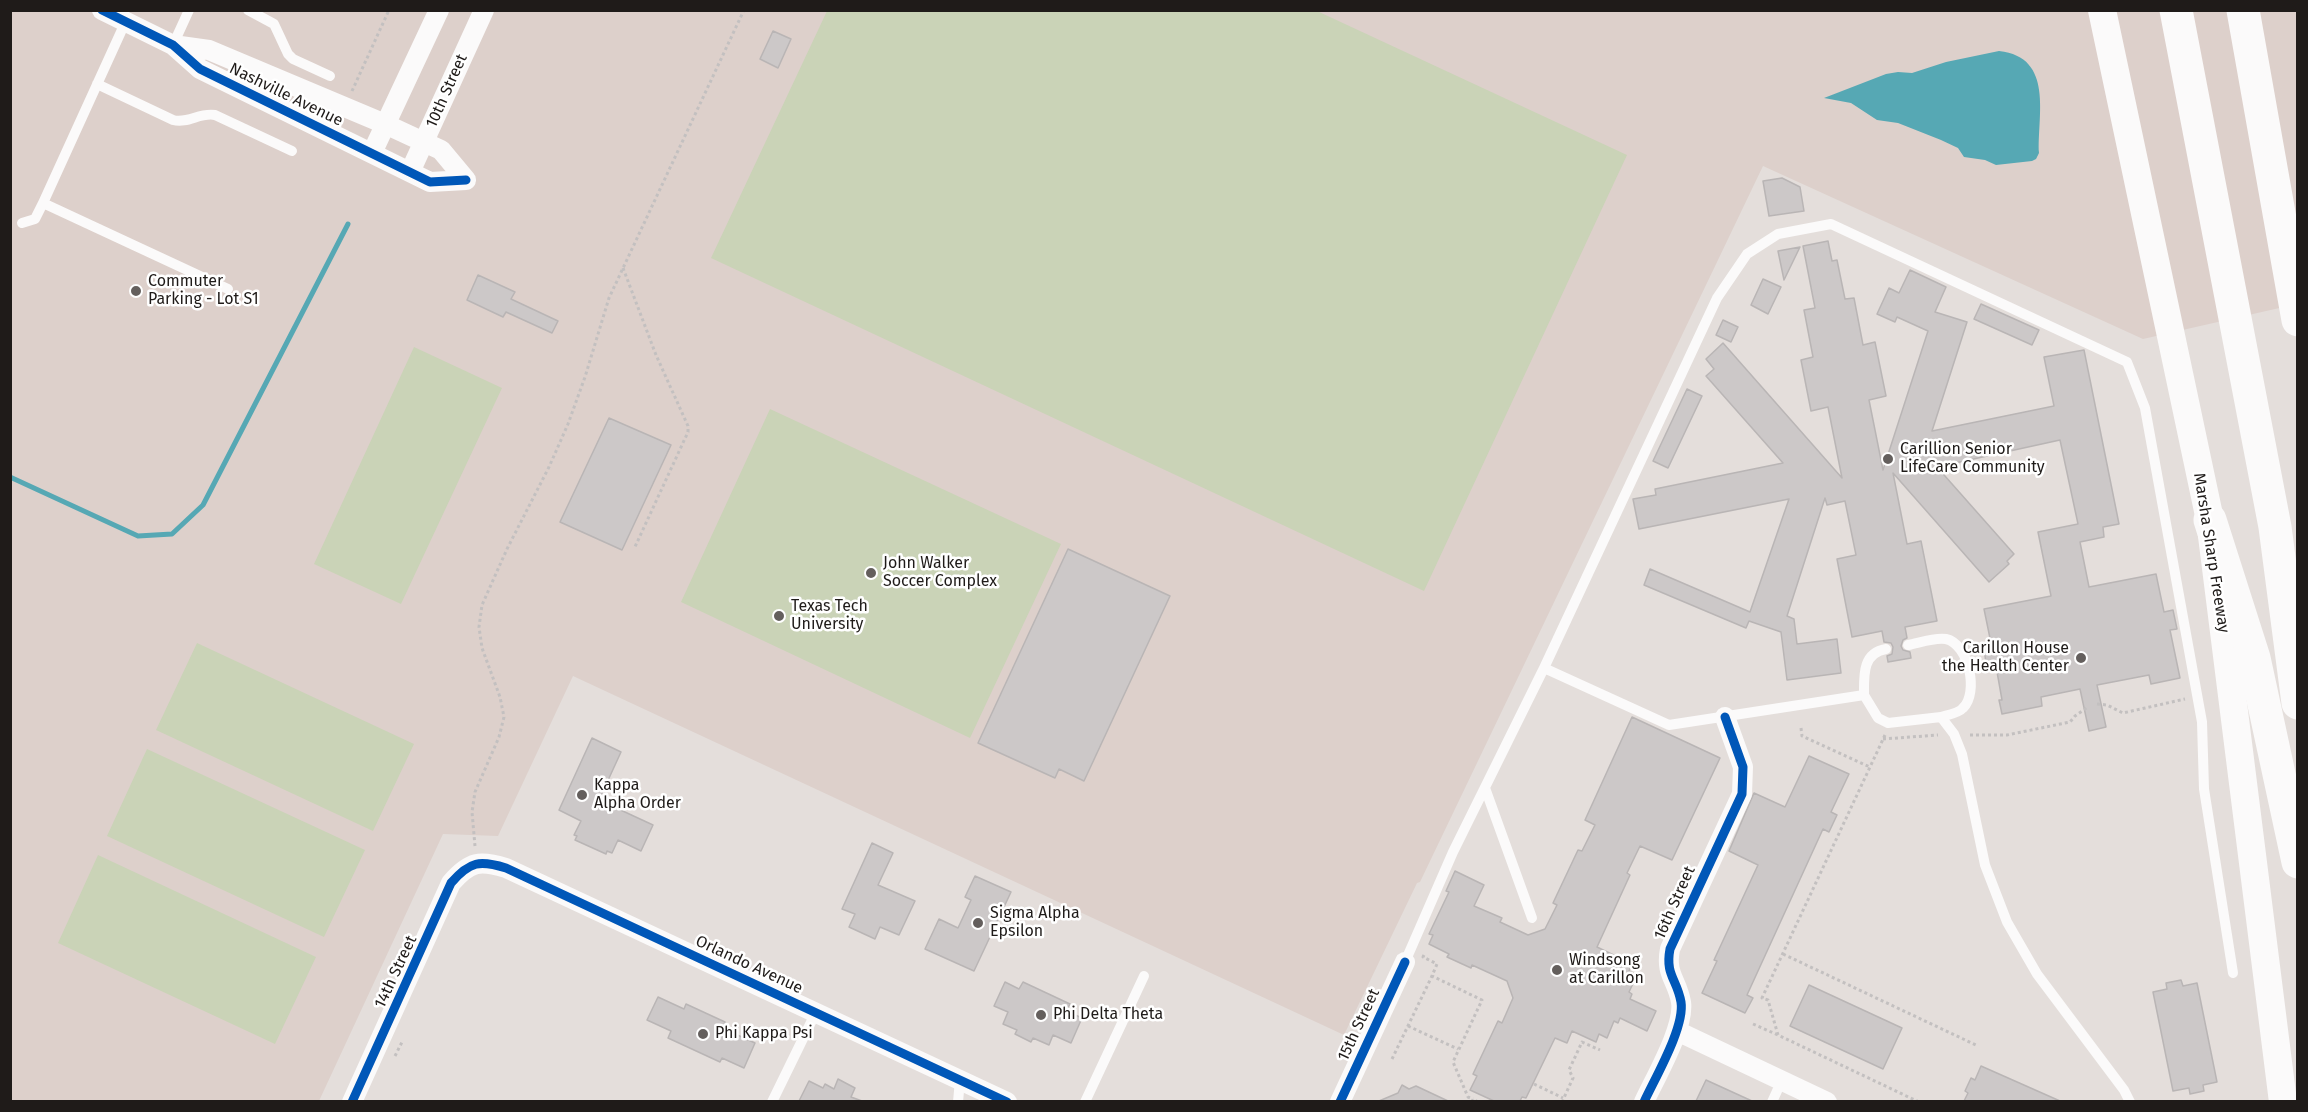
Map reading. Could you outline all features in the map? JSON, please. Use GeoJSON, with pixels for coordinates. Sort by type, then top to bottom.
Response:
{"type":"FeatureCollection","features":[{"type":"Feature","properties":{"kind":"highway"},"geometry":{"type":"LineString","coordinates":[[2176,10],[2275,527],[2298,703]]}},
{"type":"Feature","properties":{"kind":"highway"},"geometry":{"type":"LineString","coordinates":[[2243,10],[2298,320]]}},
{"type":"Feature","properties":{"kind":"highway"},"geometry":{"type":"LineString","coordinates":[[2252,54],[2298,216]]}},
{"type":"Feature","properties":{"kind":"highway"},"geometry":{"type":"LineString","coordinates":[[2210,520],[2254,658],[2298,862]]}},
{"type":"Feature","properties":{"kind":"main road","name":"Marsha Sharp Freeway"},"geometry":{"type":"LineString","coordinates":[[2102,10],[2210,520],[2283,1101]]}},
{"type":"Feature","properties":{"kind":"street","name":"Nashville Avenue"},"geometry":{"type":"LineString","coordinates":[[102,10],[173,45],[200,69],[430,182],[466,180],[441,150],[385,124],[209,50],[173,45]]}},
{"type":"Feature","properties":{"kind":"street"},"geometry":{"type":"LineString","coordinates":[[372,153],[438,10]]}},
{"type":"Feature","properties":{"kind":"street","name":"10th Street"},"geometry":{"type":"LineString","coordinates":[[410,172],[484,10]]}},
{"type":"Feature","properties":{"kind":"street","name":"16th Street"},"geometry":{"type":"LineString","coordinates":[[1644,1101],[1677,1031],[1681,1003],[1667,964],[1670,949],[1742,794],[1743,767],[1725,717]]}},
{"type":"Feature","properties":{"kind":"street","name":"Orlando Avenue"},"geometry":{"type":"LineString","coordinates":[[476,863],[488,863],[506,868],[1007,1101]]}},
{"type":"Feature","properties":{"kind":"street","name":"14th Street"},"geometry":{"type":"LineString","coordinates":[[352,1101],[452,883],[463,870],[476,863]]}},
{"type":"Feature","properties":{"kind":"street","name":"15th Street"},"geometry":{"type":"LineString","coordinates":[[1340,1101],[1405,962]]}},
{"type":"Feature","properties":{"kind":"street"},"geometry":{"type":"LineString","coordinates":[[1677,1031],[1827,1101]]}},
{"type":"Feature","properties":{"kind":"lane"},"geometry":{"type":"LineString","coordinates":[[173,45],[189,10]]}},
{"type":"Feature","properties":{"kind":"lane"},"geometry":{"type":"LineString","coordinates":[[248,10],[274,24],[288,54],[294,59],[330,76]]}},
{"type":"Feature","properties":{"kind":"lane"},"geometry":{"type":"LineString","coordinates":[[22,223],[35,219],[126,23]]}},
{"type":"Feature","properties":{"kind":"lane"},"geometry":{"type":"LineString","coordinates":[[97,84],[173,120],[180,122],[208,113],[292,151]]}},
{"type":"Feature","properties":{"kind":"lane"},"geometry":{"type":"LineString","coordinates":[[43,203],[228,289]]}},
{"type":"Feature","properties":{"kind":"lane"},"geometry":{"type":"LineString","coordinates":[[1405,962],[1453,852],[1544,668],[1717,298],[1747,254],[1778,234],[1831,224],[2127,362],[2145,408],[2202,722],[2204,789],[2233,973]]}},
{"type":"Feature","properties":{"kind":"lane"},"geometry":{"type":"LineString","coordinates":[[1886,649],[1879,650],[1868,658],[1865,670],[1864,695],[1878,718],[1888,723],[1941,717],[1963,709],[1970,697],[1966,656],[1957,644],[1945,638],[1908,645]]}},
{"type":"Feature","properties":{"kind":"lane"},"geometry":{"type":"LineString","coordinates":[[1544,668],[1669,725],[1864,695]]}},
{"type":"Feature","properties":{"kind":"lane"},"geometry":{"type":"LineString","coordinates":[[1941,717],[1954,734],[1962,754],[1985,865],[2007,922],[2037,974],[2093,1047],[2130,1101]]}},
{"type":"Feature","properties":{"kind":"lane"},"geometry":{"type":"LineString","coordinates":[[1485,788],[1532,918]]}},
{"type":"Feature","properties":{"kind":"lane"},"geometry":{"type":"LineString","coordinates":[[1084,1101],[1144,976]]}},
{"type":"Feature","properties":{"kind":"lane"},"geometry":{"type":"LineString","coordinates":[[772,1101],[816,1012]]}},
{"type":"Feature","properties":{"kind":"lane"},"geometry":{"type":"LineString","coordinates":[[958,1101],[960,1080]]}},
{"type":"Feature","properties":{"kind":"lane"},"geometry":{"type":"LineString","coordinates":[[1772,1101],[1782,1080]]}},
{"type":"Feature","properties":{"kind":"path"},"geometry":{"type":"LineString","coordinates":[[348,99],[389,10]]}},
{"type":"Feature","properties":{"kind":"path"},"geometry":{"type":"LineString","coordinates":[[476,863],[472,812],[475,792],[499,737],[504,717],[500,697],[482,648],[479,627],[482,605],[568,424],[609,298],[744,10]]}},
{"type":"Feature","properties":{"kind":"path"},"geometry":{"type":"LineString","coordinates":[[623,268],[688,432],[634,549]]}},
{"type":"Feature","properties":{"kind":"path"},"geometry":{"type":"LineString","coordinates":[[2097,704],[2107,705],[2123,713],[2197,697]]}},
{"type":"Feature","properties":{"kind":"path"},"geometry":{"type":"LineString","coordinates":[[1965,735],[2007,735],[2070,722],[2088,707]]}},
{"type":"Feature","properties":{"kind":"path"},"geometry":{"type":"LineString","coordinates":[[1801,728],[1802,736],[1870,767]]}},
{"type":"Feature","properties":{"kind":"path"},"geometry":{"type":"LineString","coordinates":[[1778,1035],[1768,1000],[1762,998],[1886,734]]}},
{"type":"Feature","properties":{"kind":"path"},"geometry":{"type":"LineString","coordinates":[[1883,739],[1941,734]]}},
{"type":"Feature","properties":{"kind":"path"},"geometry":{"type":"LineString","coordinates":[[1392,1059],[1437,964],[1423,957],[1428,947]]}},
{"type":"Feature","properties":{"kind":"path"},"geometry":{"type":"LineString","coordinates":[[1782,954],[1978,1046]]}},
{"type":"Feature","properties":{"kind":"path"},"geometry":{"type":"LineString","coordinates":[[1432,976],[1482,1000],[1453,1062],[1468,1097],[1478,1101]]}},
{"type":"Feature","properties":{"kind":"path"},"geometry":{"type":"LineString","coordinates":[[1753,1024],[1919,1101]]}},
{"type":"Feature","properties":{"kind":"path"},"geometry":{"type":"LineString","coordinates":[[1408,1026],[1459,1050]]}},
{"type":"Feature","properties":{"kind":"path"},"geometry":{"type":"LineString","coordinates":[[1534,1084],[1562,1100],[1573,1078],[1569,1070],[1582,1042],[1600,1050]]}},
{"type":"Feature","properties":{"kind":"shaded area","name":"Texas Tech University"},"geometry":{"type":"Polygon","coordinates":[[[10,11],[2297,11],[2297,304],[2143,339],[1763,166],[1420,882],[1417,883],[1344,1035],[573,676],[498,836],[443,834],[319,1101],[11,1101],[10,11]]]}},
{"type":"Feature","properties":{"kind":"green space"},"geometry":{"type":"Polygon","coordinates":[[[827,11],[1317,11],[1627,155],[1424,591],[711,258],[827,11]]]}},
{"type":"Feature","properties":{"kind":"green space"},"geometry":{"type":"Polygon","coordinates":[[[414,347],[502,388],[401,604],[314,564],[414,347]]]}},
{"type":"Feature","properties":{"kind":"green space","name":"John Walker Soccer Complex"},"geometry":{"type":"Polygon","coordinates":[[[770,409],[1061,544],[970,738],[681,602],[770,409]]]}},
{"type":"Feature","properties":{"kind":"green space"},"geometry":{"type":"Polygon","coordinates":[[[197,643],[414,744],[373,831],[156,730],[197,643]]]}},
{"type":"Feature","properties":{"kind":"green space"},"geometry":{"type":"Polygon","coordinates":[[[147,749],[365,850],[324,937],[107,836],[147,749]]]}},
{"type":"Feature","properties":{"kind":"green space"},"geometry":{"type":"Polygon","coordinates":[[[98,855],[316,957],[275,1044],[58,943],[98,855]]]}},
{"type":"Feature","properties":{"kind":"water"},"geometry":{"type":"Polygon","coordinates":[[[1999,51],[2017,56],[2029,64],[2036,76],[2040,106],[2039,153],[2032,161],[1996,165],[1985,160],[1964,157],[1958,148],[1941,140],[1898,123],[1877,120],[1851,103],[1824,98],[1886,74],[1912,73],[1946,62],[1999,51]]]}},
{"type":"Feature","properties":{"kind":"building"},"geometry":{"type":"Polygon","coordinates":[[[773,31],[791,39],[778,68],[760,59],[773,31]]]}},
{"type":"Feature","properties":{"kind":"building"},"geometry":{"type":"Polygon","coordinates":[[[1782,178],[1800,187],[1804,211],[1769,216],[1763,181],[1782,178]]]}},
{"type":"Feature","properties":{"kind":"building","name":"Carillion Senior LifeCare Community"},"geometry":{"type":"Polygon","coordinates":[[[1828,241],[1832,261],[1837,260],[1845,299],[1854,298],[1863,345],[1875,342],[1886,396],[1869,400],[1883,470],[1928,331],[1897,317],[1895,322],[1877,314],[1889,288],[1899,293],[1910,270],[1946,287],[1935,312],[1967,322],[1932,431],[2054,406],[2044,357],[2084,350],[2119,524],[2103,527],[2104,537],[2080,542],[2089,587],[2156,574],[2164,612],[2173,610],[2177,629],[2170,630],[2180,678],[2151,684],[2149,675],[2097,685],[2106,727],[2089,731],[2080,689],[2041,697],[2042,706],[2002,714],[1996,666],[1987,668],[1984,650],[1992,648],[1984,609],[2051,596],[2038,532],[2078,524],[2060,440],[1937,467],[2014,554],[2007,561],[2009,564],[1989,582],[1893,473],[1907,544],[1921,541],[1937,621],[1905,627],[1907,638],[1903,640],[1901,646],[1903,650],[1910,652],[1911,658],[1888,662],[1887,656],[1892,654],[1893,647],[1891,643],[1884,642],[1882,631],[1852,637],[1837,559],[1856,555],[1845,501],[1827,505],[1825,498],[1787,616],[1794,619],[1797,644],[1837,639],[1841,673],[1787,680],[1781,632],[1749,621],[1746,628],[1644,585],[1650,569],[1750,612],[1789,499],[1639,529],[1633,499],[1656,495],[1655,489],[1783,463],[1706,376],[1714,369],[1706,359],[1723,343],[1842,478],[1828,407],[1811,411],[1801,360],[1813,357],[1804,310],[1815,308],[1803,246],[1828,241]]]}},
{"type":"Feature","properties":{"kind":"building"},"geometry":{"type":"Polygon","coordinates":[[[1800,247],[1784,280],[1778,251],[1800,247]]]}},
{"type":"Feature","properties":{"kind":"building"},"geometry":{"type":"Polygon","coordinates":[[[478,275],[515,292],[511,299],[558,321],[552,333],[506,312],[503,317],[467,300],[478,275]]]}},
{"type":"Feature","properties":{"kind":"building"},"geometry":{"type":"Polygon","coordinates":[[[1763,279],[1781,287],[1768,314],[1751,305],[1763,279]]]}},
{"type":"Feature","properties":{"kind":"building"},"geometry":{"type":"Polygon","coordinates":[[[1981,304],[2039,330],[2032,345],[1974,319],[1981,304]]]}},
{"type":"Feature","properties":{"kind":"building"},"geometry":{"type":"Polygon","coordinates":[[[1723,320],[1738,327],[1731,342],[1716,335],[1723,320]]]}},
{"type":"Feature","properties":{"kind":"building"},"geometry":{"type":"Polygon","coordinates":[[[1687,389],[1702,396],[1668,468],[1653,461],[1687,389]]]}},
{"type":"Feature","properties":{"kind":"building"},"geometry":{"type":"Polygon","coordinates":[[[609,418],[671,445],[622,550],[560,522],[609,418]]]}},
{"type":"Feature","properties":{"kind":"building"},"geometry":{"type":"Polygon","coordinates":[[[1068,549],[1170,596],[1084,781],[1059,769],[1055,778],[978,743],[1068,549]]]}},
{"type":"Feature","properties":{"kind":"building","name":"Windsong at Carillon"},"geometry":{"type":"Polygon","coordinates":[[[1632,717],[1720,758],[1672,860],[1640,846],[1627,873],[1630,875],[1597,947],[1632,964],[1629,971],[1637,975],[1629,992],[1632,994],[1630,999],[1656,1011],[1647,1031],[1620,1018],[1618,1023],[1614,1021],[1607,1038],[1599,1034],[1596,1042],[1572,1031],[1567,1043],[1555,1038],[1526,1098],[1522,1097],[1520,1101],[1494,1101],[1470,1090],[1477,1076],[1473,1074],[1498,1021],[1502,1023],[1513,998],[1507,981],[1472,965],[1471,968],[1447,957],[1449,954],[1429,944],[1433,935],[1429,934],[1449,892],[1446,891],[1455,871],[1484,885],[1474,906],[1502,918],[1500,922],[1528,935],[1545,929],[1557,905],[1553,903],[1578,850],[1582,851],[1595,825],[1585,820],[1632,717]]]}},
{"type":"Feature","properties":{"kind":"building","name":"Kappa Alpha Order"},"geometry":{"type":"Polygon","coordinates":[[[592,738],[621,752],[599,800],[653,825],[641,851],[618,840],[612,853],[607,851],[606,854],[575,840],[577,836],[574,835],[581,821],[559,810],[592,738]]]}},
{"type":"Feature","properties":{"kind":"building"},"geometry":{"type":"Polygon","coordinates":[[[1809,756],[1849,774],[1831,812],[1837,815],[1829,832],[1823,829],[1747,995],[1753,998],[1745,1013],[1702,993],[1717,961],[1714,960],[1758,865],[1729,851],[1754,793],[1785,807],[1809,756]]]}},
{"type":"Feature","properties":{"kind":"building"},"geometry":{"type":"Polygon","coordinates":[[[872,843],[893,853],[878,885],[915,901],[899,935],[880,927],[875,939],[849,927],[855,914],[842,909],[872,843]]]}},
{"type":"Feature","properties":{"kind":"building","name":"Sigma Alpha Epsilon"},"geometry":{"type":"Polygon","coordinates":[[[975,876],[1011,892],[974,971],[925,949],[939,919],[958,928],[971,900],[965,897],[975,876]]]}},
{"type":"Feature","properties":{"kind":"building"},"geometry":{"type":"Polygon","coordinates":[[[2181,980],[2183,986],[2197,983],[2217,1082],[2203,1085],[2204,1091],[2190,1094],[2189,1088],[2173,1091],[2153,992],[2167,989],[2166,983],[2181,980]]]}},
{"type":"Feature","properties":{"kind":"building","name":"Phi Delta Theta"},"geometry":{"type":"Polygon","coordinates":[[[1005,982],[1019,989],[1023,982],[1070,1004],[1066,1011],[1082,1018],[1071,1043],[1053,1035],[1049,1045],[1033,1038],[1031,1042],[1015,1034],[1017,1030],[1003,1024],[1008,1012],[994,1006],[1005,982]]]}},
{"type":"Feature","properties":{"kind":"building"},"geometry":{"type":"Polygon","coordinates":[[[1809,985],[1902,1028],[1883,1069],[1790,1026],[1809,985]]]}},
{"type":"Feature","properties":{"kind":"building","name":"Phi Kappa Psi"},"geometry":{"type":"Polygon","coordinates":[[[658,997],[684,1009],[686,1004],[725,1022],[722,1028],[755,1043],[744,1068],[722,1058],[720,1062],[668,1038],[671,1031],[647,1020],[658,997]]]}},
{"type":"Feature","properties":{"kind":"building"},"geometry":{"type":"Polygon","coordinates":[[[1981,1066],[2060,1101],[1964,1101],[1968,1093],[1965,1091],[1971,1078],[1975,1080],[1981,1066]]]}},
{"type":"Feature","properties":{"kind":"building"},"geometry":{"type":"Polygon","coordinates":[[[838,1079],[855,1088],[851,1097],[862,1101],[799,1101],[809,1081],[823,1088],[825,1084],[834,1089],[838,1079]]]}},
{"type":"Feature","properties":{"kind":"building"},"geometry":{"type":"Polygon","coordinates":[[[1706,1080],[1752,1101],[1696,1101],[1706,1080]]]}},
{"type":"Feature","properties":{"kind":"building"},"geometry":{"type":"Polygon","coordinates":[[[1402,1085],[1409,1089],[1416,1086],[1448,1101],[1379,1101],[1398,1093],[1402,1085]]]}},
{"type":"Feature","properties":{"kind":"waterway"},"geometry":{"type":"LineString","coordinates":[[10,477],[138,536],[172,534],[203,505],[348,224]]}},
{"type":"Feature","properties":{"kind":"cycle path"},"geometry":{"type":"LineString","coordinates":[[102,10],[173,45],[200,69],[430,182],[466,180]]}},
{"type":"Feature","properties":{"kind":"cycle path"},"geometry":{"type":"LineString","coordinates":[[1644,1102],[1674,1038],[1681,1012],[1679,994],[1669,965],[1670,949],[1742,794],[1743,767],[1725,717]]}},
{"type":"Feature","properties":{"kind":"cycle path"},"geometry":{"type":"LineString","coordinates":[[352,1102],[451,883],[470,866],[482,863],[506,868],[1007,1102]]}},
{"type":"Feature","properties":{"kind":"cycle path"},"geometry":{"type":"LineString","coordinates":[[1340,1102],[1405,962]]}},
{"type":"Feature","properties":{"kind":"place","name":"Commuter Parking - Lot S1"},"geometry":{"type":"Point","coordinates":[136,291]}},
{"type":"Feature","properties":{"kind":"place","name":"Carillion Senior LifeCare Community"},"geometry":{"type":"Point","coordinates":[1888,459]}},
{"type":"Feature","properties":{"kind":"place","name":"John Walker Soccer Complex"},"geometry":{"type":"Point","coordinates":[871,573]}},
{"type":"Feature","properties":{"kind":"place","name":"Texas Tech University"},"geometry":{"type":"Point","coordinates":[779,616]}},
{"type":"Feature","properties":{"kind":"place","name":"Carillon House the Health Center"},"geometry":{"type":"Point","coordinates":[2081,658]}},
{"type":"Feature","properties":{"kind":"place","name":"Kappa Alpha Order"},"geometry":{"type":"Point","coordinates":[582,795]}},
{"type":"Feature","properties":{"kind":"place","name":"Sigma Alpha Epsilon"},"geometry":{"type":"Point","coordinates":[978,923]}},
{"type":"Feature","properties":{"kind":"place","name":"Windsong at Carillon"},"geometry":{"type":"Point","coordinates":[1557,970]}},
{"type":"Feature","properties":{"kind":"place","name":"Phi Delta Theta"},"geometry":{"type":"Point","coordinates":[1041,1015]}},
{"type":"Feature","properties":{"kind":"place","name":"Phi Kappa Psi"},"geometry":{"type":"Point","coordinates":[703,1034]}}]}
